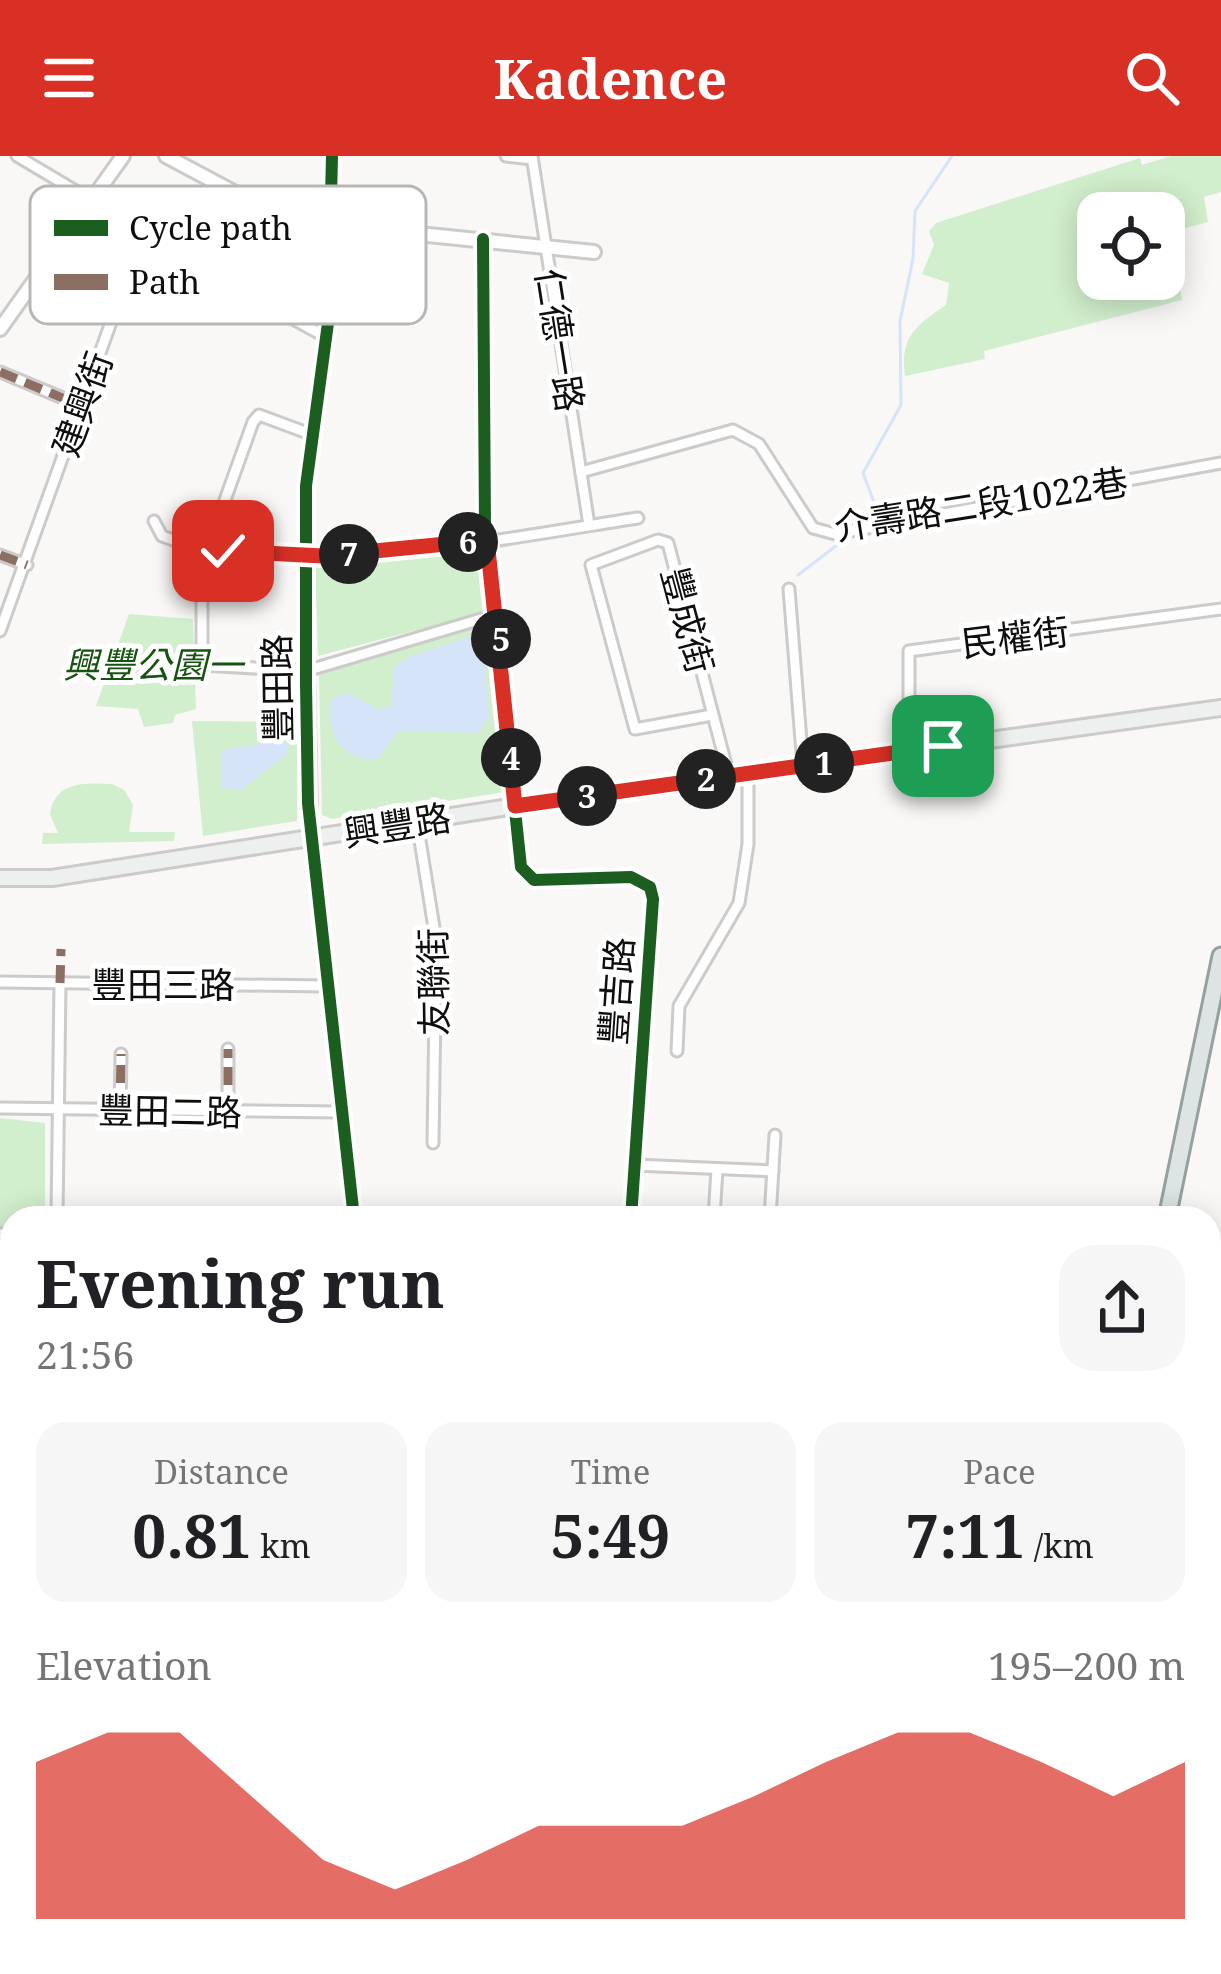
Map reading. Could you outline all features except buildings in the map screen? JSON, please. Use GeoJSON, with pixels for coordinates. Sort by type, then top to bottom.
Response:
{"type":"FeatureCollection","features":[{"type":"Feature","properties":{"kind":"main road","name":"興豐路"},"geometry":{"type":"LineString","coordinates":[[0,878],[52,878],[515,806],[1221,708]]}},
{"type":"Feature","properties":{"kind":"main road"},"geometry":{"type":"LineString","coordinates":[[1169,1206],[1221,956]]}},
{"type":"Feature","properties":{"kind":"street"},"geometry":{"type":"LineString","coordinates":[[17,156],[68,186]]}},
{"type":"Feature","properties":{"kind":"street"},"geometry":{"type":"LineString","coordinates":[[102,186],[122,156]]}},
{"type":"Feature","properties":{"kind":"street"},"geometry":{"type":"LineString","coordinates":[[166,156],[222,186]]}},
{"type":"Feature","properties":{"kind":"street","name":"豐田路"},"geometry":{"type":"LineString","coordinates":[[331,186],[332,156]]}},
{"type":"Feature","properties":{"kind":"street"},"geometry":{"type":"LineString","coordinates":[[506,156],[532,158]]}},
{"type":"Feature","properties":{"kind":"street","name":"仁德一路"},"geometry":{"type":"LineString","coordinates":[[532,158],[589,525]]}},
{"type":"Feature","properties":{"kind":"street"},"geometry":{"type":"LineString","coordinates":[[426,234],[594,252]]}},
{"type":"Feature","properties":{"kind":"street","name":"豐吉路"},"geometry":{"type":"LineString","coordinates":[[483,239],[487,540],[521,867],[527,877],[631,877],[650,886],[632,1206]]}},
{"type":"Feature","properties":{"kind":"street"},"geometry":{"type":"LineString","coordinates":[[0,329],[30,287]]}},
{"type":"Feature","properties":{"kind":"street","name":"建興街"},"geometry":{"type":"LineString","coordinates":[[0,631],[111,324]]}},
{"type":"Feature","properties":{"kind":"street"},"geometry":{"type":"LineString","coordinates":[[302,324],[326,337]]}},
{"type":"Feature","properties":{"kind":"street","name":"豐田路"},"geometry":{"type":"LineString","coordinates":[[326,324],[305,557],[306,671],[312,838],[352,1206]]}},
{"type":"Feature","properties":{"kind":"street"},"geometry":{"type":"LineString","coordinates":[[0,372],[82,406]]}},
{"type":"Feature","properties":{"kind":"street"},"geometry":{"type":"LineString","coordinates":[[313,435],[274,418],[256,418],[206,549],[202,664],[306,671],[498,614]]}},
{"type":"Feature","properties":{"kind":"street","name":"介壽路二段1022巷"},"geometry":{"type":"LineString","coordinates":[[581,472],[733,430],[759,444],[812,528],[822,534],[1221,463]]}},
{"type":"Feature","properties":{"kind":"street"},"geometry":{"type":"LineString","coordinates":[[154,521],[162,536],[206,549],[305,557],[487,540],[638,518]]}},
{"type":"Feature","properties":{"kind":"street","name":"豐成街"},"geometry":{"type":"LineString","coordinates":[[712,715],[635,729],[591,565],[658,540],[668,543],[729,776]]}},
{"type":"Feature","properties":{"kind":"street"},"geometry":{"type":"LineString","coordinates":[[0,555],[27,565]]}},
{"type":"Feature","properties":{"kind":"street"},"geometry":{"type":"LineString","coordinates":[[789,589],[803,766]]}},
{"type":"Feature","properties":{"kind":"street","name":"民權街"},"geometry":{"type":"LineString","coordinates":[[909,751],[908,651],[1221,608]]}},
{"type":"Feature","properties":{"kind":"street"},"geometry":{"type":"LineString","coordinates":[[677,1051],[679,1006],[739,903],[748,844],[748,773]]}},
{"type":"Feature","properties":{"kind":"street","name":"友聯街"},"geometry":{"type":"LineString","coordinates":[[417,822],[436,940],[433,1143]]}},
{"type":"Feature","properties":{"kind":"street","name":"豐田三路"},"geometry":{"type":"LineString","coordinates":[[0,982],[327,986]]}},
{"type":"Feature","properties":{"kind":"street"},"geometry":{"type":"LineString","coordinates":[[56,1206],[60,983]]}},
{"type":"Feature","properties":{"kind":"street"},"geometry":{"type":"LineString","coordinates":[[228,1048],[228,1112]]}},
{"type":"Feature","properties":{"kind":"street"},"geometry":{"type":"LineString","coordinates":[[120,1110],[122,1054]]}},
{"type":"Feature","properties":{"kind":"street","name":"豐田二路"},"geometry":{"type":"LineString","coordinates":[[0,1108],[340,1112]]}},
{"type":"Feature","properties":{"kind":"street"},"geometry":{"type":"LineString","coordinates":[[771,1206],[776,1135]]}},
{"type":"Feature","properties":{"kind":"street"},"geometry":{"type":"LineString","coordinates":[[634,1165],[773,1171]]}},
{"type":"Feature","properties":{"kind":"street"},"geometry":{"type":"LineString","coordinates":[[715,1206],[717,1169]]}},
{"type":"Feature","properties":{"kind":"green space"},"geometry":{"type":"Polygon","coordinates":[[[1171,156],[1221,156],[1221,192],[1204,197],[1208,222],[1185,228],[1185,192],[1077,192],[1077,300],[1182,300],[984,351],[985,359],[905,376],[905,351],[912,334],[946,305],[949,283],[922,274],[934,245],[929,231],[936,223],[1140,158],[1142,165],[1171,156]]]}},
{"type":"Feature","properties":{"kind":"green space"},"geometry":{"type":"Polygon","coordinates":[[[479,551],[489,611],[318,656],[315,565],[479,551]]]}},
{"type":"Feature","properties":{"kind":"green space","name":"興豐公園一"},"geometry":{"type":"Polygon","coordinates":[[[129,614],[193,619],[196,709],[175,715],[173,723],[144,727],[138,709],[96,706],[129,614]]]}},
{"type":"Feature","properties":{"kind":"green space"},"geometry":{"type":"Polygon","coordinates":[[[490,624],[505,792],[332,819],[322,815],[319,673],[490,624]]]}},
{"type":"Feature","properties":{"kind":"green space"},"geometry":{"type":"Polygon","coordinates":[[[192,721],[298,722],[297,821],[203,836],[192,721]]]}},
{"type":"Feature","properties":{"kind":"green space"},"geometry":{"type":"Polygon","coordinates":[[[81,784],[112,784],[124,790],[133,805],[129,832],[175,832],[174,841],[42,844],[43,833],[58,833],[50,814],[58,795],[81,784]]]}},
{"type":"Feature","properties":{"kind":"green space"},"geometry":{"type":"Polygon","coordinates":[[[0,1118],[45,1123],[45,1206],[0,1206],[0,1118]]]}},
{"type":"Feature","properties":{"kind":"water"},"geometry":{"type":"Polygon","coordinates":[[[472,636],[483,639],[489,718],[479,733],[399,731],[377,760],[354,755],[340,745],[329,706],[335,696],[349,693],[377,709],[391,708],[394,667],[408,657],[472,636]]]}},
{"type":"Feature","properties":{"kind":"water"},"geometry":{"type":"Polygon","coordinates":[[[287,744],[287,754],[241,790],[222,788],[221,750],[287,744]]]}},
{"type":"Feature","properties":{"kind":"waterway"},"geometry":{"type":"LineString","coordinates":[[861,526],[878,513],[863,473],[901,405],[900,321],[913,259],[915,211],[952,156]]}},
{"type":"Feature","properties":{"kind":"waterway"},"geometry":{"type":"LineString","coordinates":[[798,575],[849,536]]}},
{"type":"Feature","properties":{"kind":"marked path"},"geometry":{"type":"LineString","coordinates":[[0,372],[82,406]]}},
{"type":"Feature","properties":{"kind":"marked path"},"geometry":{"type":"LineString","coordinates":[[0,555],[27,565]]}},
{"type":"Feature","properties":{"kind":"marked path"},"geometry":{"type":"LineString","coordinates":[[60,983],[61,949]]}},
{"type":"Feature","properties":{"kind":"marked path"},"geometry":{"type":"LineString","coordinates":[[228,1049],[228,1112]]}},
{"type":"Feature","properties":{"kind":"marked path"},"geometry":{"type":"LineString","coordinates":[[120,1110],[121,1054]]}},
{"type":"Feature","properties":{"kind":"cycle path"},"geometry":{"type":"LineString","coordinates":[[331,186],[332,156]]}},
{"type":"Feature","properties":{"kind":"cycle path"},"geometry":{"type":"LineString","coordinates":[[483,239],[485,525],[521,867],[534,880],[631,877],[650,887],[653,899],[632,1206]]}},
{"type":"Feature","properties":{"kind":"cycle path"},"geometry":{"type":"LineString","coordinates":[[328,324],[306,486],[308,803],[353,1206]]}},
{"type":"Feature","properties":{"kind":"route"},"geometry":{"type":"LineString","coordinates":[[223,551],[305,557],[487,540],[515,806],[943,746]]}}]}
